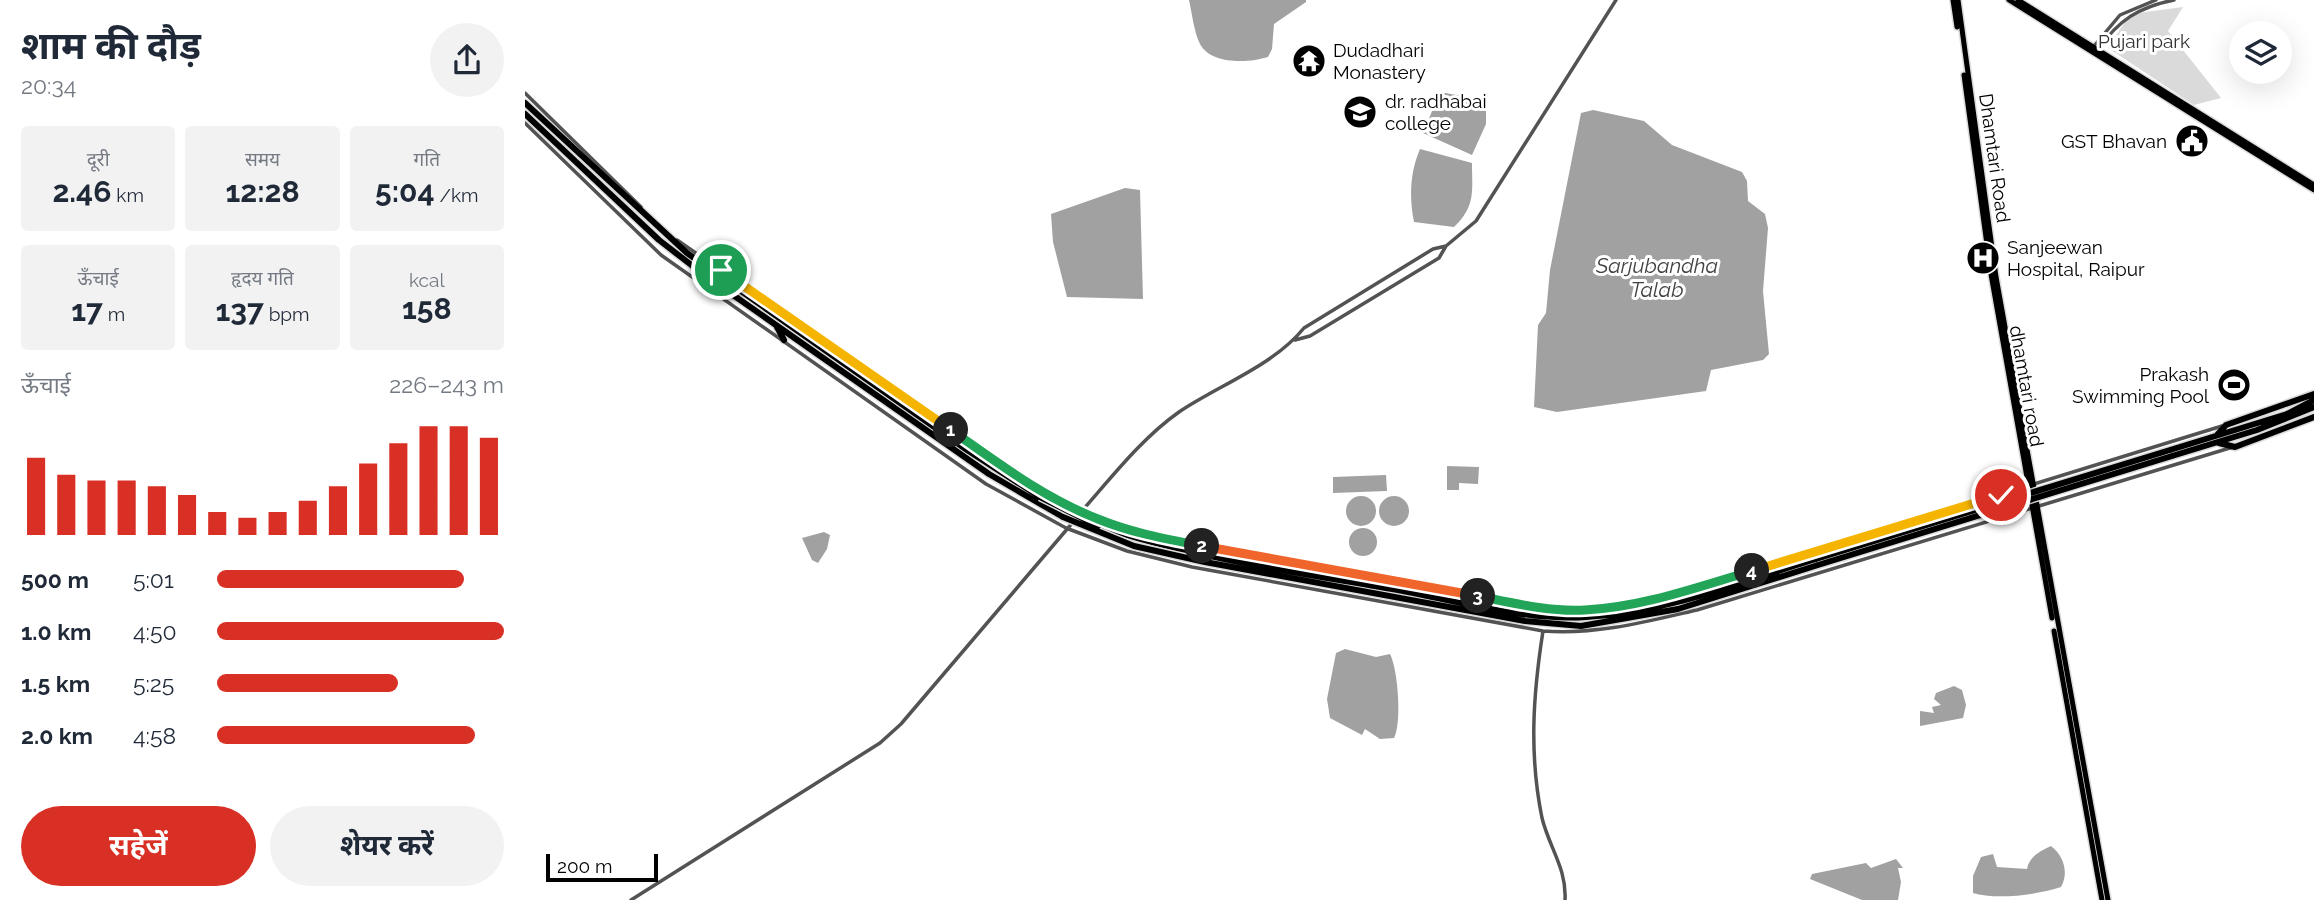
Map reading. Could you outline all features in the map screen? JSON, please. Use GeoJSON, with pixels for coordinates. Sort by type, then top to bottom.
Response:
{"type":"FeatureCollection","features":[{"type":"Feature","properties":{"kind":"highway"},"geometry":{"type":"LineString","coordinates":[[525,103],[664,235],[771,312],[820,352]]}},
{"type":"Feature","properties":{"kind":"highway"},"geometry":{"type":"LineString","coordinates":[[525,114],[659,240],[776,325],[820,352],[1036,504],[1107,537],[1205,558],[1234,570],[1549,624],[1605,624],[1702,605],[1817,562]]}},
{"type":"Feature","properties":{"kind":"highway"},"geometry":{"type":"LineString","coordinates":[[771,312],[781,313]]}},
{"type":"Feature","properties":{"kind":"highway"},"geometry":{"type":"LineString","coordinates":[[776,325],[784,340]]}},
{"type":"Feature","properties":{"kind":"highway"},"geometry":{"type":"LineString","coordinates":[[2216,439],[2226,425],[2314,394]]}},
{"type":"Feature","properties":{"kind":"highway"},"geometry":{"type":"LineString","coordinates":[[2256,427],[2314,400]]}},
{"type":"Feature","properties":{"kind":"highway"},"geometry":{"type":"LineString","coordinates":[[1205,558],[1248,558],[1546,616],[1613,615],[1817,562],[2314,407]]}},
{"type":"Feature","properties":{"kind":"highway"},"geometry":{"type":"LineString","coordinates":[[2216,439],[2235,447],[2314,417]]}},
{"type":"Feature","properties":{"kind":"main road","name":"Dhamtari Road"},"geometry":{"type":"LineString","coordinates":[[1955,0],[1996,277],[2036,507]]}},
{"type":"Feature","properties":{"kind":"main road"},"geometry":{"type":"LineString","coordinates":[[2009,0],[2314,188]]}},
{"type":"Feature","properties":{"kind":"main road"},"geometry":{"type":"LineString","coordinates":[[2018,0],[2094,51]]}},
{"type":"Feature","properties":{"kind":"main road"},"geometry":{"type":"LineString","coordinates":[[2036,507],[2102,900]]}},
{"type":"Feature","properties":{"kind":"main road"},"geometry":{"type":"LineString","coordinates":[[2036,507],[2108,900]]}},
{"type":"Feature","properties":{"kind":"street"},"geometry":{"type":"LineString","coordinates":[[1294,340],[1304,328],[1433,249],[1446,246],[1467,231],[1482,213],[1616,0]]}},
{"type":"Feature","properties":{"kind":"street"},"geometry":{"type":"LineString","coordinates":[[2094,51],[2120,15],[2156,0]]}},
{"type":"Feature","properties":{"kind":"street"},"geometry":{"type":"LineString","coordinates":[[2094,51],[2111,30],[2130,14],[2174,0]]}},
{"type":"Feature","properties":{"kind":"street"},"geometry":{"type":"LineString","coordinates":[[525,93],[675,239],[1015,475],[1081,512],[1151,537],[1248,558]]}},
{"type":"Feature","properties":{"kind":"street"},"geometry":{"type":"LineString","coordinates":[[525,123],[661,255],[986,484],[1066,528],[1098,542],[1192,568],[1234,570],[1543,631],[1575,633],[1606,630],[1702,605],[2235,447]]}},
{"type":"Feature","properties":{"kind":"street"},"geometry":{"type":"LineString","coordinates":[[631,900],[880,743],[901,724],[1066,528],[1148,439],[1176,414],[1294,340],[1310,336],[1439,258],[1446,246]]}},
{"type":"Feature","properties":{"kind":"street"},"geometry":{"type":"LineString","coordinates":[[1433,249],[1439,258]]}},
{"type":"Feature","properties":{"kind":"street"},"geometry":{"type":"LineString","coordinates":[[1691,594],[2226,425]]}},
{"type":"Feature","properties":{"kind":"street"},"geometry":{"type":"LineString","coordinates":[[1543,631],[1534,685],[1532,747],[1543,821],[1561,865],[1565,900]]}},
{"type":"Feature","properties":{"kind":"green space","name":"Pujari park"},"geometry":{"type":"Polygon","coordinates":[[[2183,7],[2168,31],[2221,98],[2194,105],[2108,48],[2130,14],[2183,7]]]}},
{"type":"Feature","properties":{"kind":"water"},"geometry":{"type":"Polygon","coordinates":[[[1189,0],[1306,2],[1274,24],[1272,49],[1268,57],[1231,61],[1213,56],[1200,44],[1189,0]]]}},
{"type":"Feature","properties":{"kind":"water"},"geometry":{"type":"Polygon","coordinates":[[[1440,92],[1478,99],[1486,105],[1486,124],[1472,155],[1423,133],[1440,92]]]}},
{"type":"Feature","properties":{"kind":"water","name":"Sarjubandha Talab"},"geometry":{"type":"Polygon","coordinates":[[[1593,110],[1644,121],[1672,145],[1742,172],[1747,181],[1748,201],[1765,214],[1768,228],[1763,291],[1769,354],[1763,360],[1711,370],[1706,391],[1557,412],[1534,407],[1538,325],[1546,313],[1550,270],[1581,113],[1593,110]]]}},
{"type":"Feature","properties":{"kind":"water"},"geometry":{"type":"Polygon","coordinates":[[[1420,149],[1472,163],[1471,198],[1466,212],[1454,227],[1414,222],[1411,185],[1420,149]]]}},
{"type":"Feature","properties":{"kind":"water"},"geometry":{"type":"Polygon","coordinates":[[[1125,188],[1140,190],[1143,299],[1067,297],[1053,242],[1051,214],[1125,188]]]}},
{"type":"Feature","properties":{"kind":"water"},"geometry":{"type":"Polygon","coordinates":[[[1447,466],[1479,467],[1478,484],[1459,483],[1459,490],[1447,490],[1447,466]]]}},
{"type":"Feature","properties":{"kind":"water"},"geometry":{"type":"Polygon","coordinates":[[[1386,475],[1387,491],[1333,493],[1333,477],[1386,475]]]}},
{"type":"Feature","properties":{"kind":"water"},"geometry":{"type":"Polygon","coordinates":[[[1361,496],[1371,501],[1376,511],[1371,521],[1361,526],[1351,521],[1346,511],[1351,501],[1361,496]]]}},
{"type":"Feature","properties":{"kind":"water"},"geometry":{"type":"Polygon","coordinates":[[[1394,496],[1404,501],[1409,511],[1404,521],[1394,526],[1384,521],[1379,511],[1384,501],[1394,496]]]}},
{"type":"Feature","properties":{"kind":"water"},"geometry":{"type":"Polygon","coordinates":[[[1363,528],[1373,532],[1377,542],[1373,552],[1363,556],[1353,552],[1349,542],[1353,532],[1363,528]]]}},
{"type":"Feature","properties":{"kind":"water"},"geometry":{"type":"Polygon","coordinates":[[[824,532],[830,535],[827,549],[818,563],[812,560],[802,538],[824,532]]]}},
{"type":"Feature","properties":{"kind":"water"},"geometry":{"type":"Polygon","coordinates":[[[1345,649],[1376,657],[1390,654],[1398,696],[1398,720],[1394,738],[1380,739],[1365,729],[1362,735],[1330,718],[1327,699],[1336,653],[1345,649]]]}},
{"type":"Feature","properties":{"kind":"water"},"geometry":{"type":"Polygon","coordinates":[[[1954,686],[1962,690],[1966,705],[1963,718],[1920,726],[1920,711],[1934,713],[1932,707],[1941,705],[1934,699],[1936,693],[1954,686]]]}},
{"type":"Feature","properties":{"kind":"water"},"geometry":{"type":"Polygon","coordinates":[[[2051,846],[2064,865],[2065,876],[2061,887],[2016,896],[1973,893],[1973,876],[1981,857],[1993,854],[1997,867],[2027,869],[2039,852],[2051,846]]]}},
{"type":"Feature","properties":{"kind":"water"},"geometry":{"type":"Polygon","coordinates":[[[1896,859],[1903,868],[1898,868],[1901,882],[1898,900],[1862,900],[1810,879],[1812,874],[1866,863],[1871,868],[1896,859]]]}},
{"type":"Feature","properties":{"kind":"place","name":"Dudadhari Monastery"},"geometry":{"type":"Point","coordinates":[1309,61]}},
{"type":"Feature","properties":{"kind":"place","name":"dr. radhabai college"},"geometry":{"type":"Point","coordinates":[1360,112]}},
{"type":"Feature","properties":{"kind":"place","name":"GST Bhavan"},"geometry":{"type":"Point","coordinates":[2192,141]}},
{"type":"Feature","properties":{"kind":"place","name":"Sanjeewan Hospital, Raipur"},"geometry":{"type":"Point","coordinates":[1983,258]}},
{"type":"Feature","properties":{"kind":"place","name":"Prakash Swimming Pool"},"geometry":{"type":"Point","coordinates":[2234,385]}},
{"type":"Feature","properties":{"kind":"route"},"geometry":{"type":"LineString","coordinates":[[721,270],[1015,475],[1042,492],[1100,520],[1151,537],[1536,607],[1585,610],[1649,601],[2001,495]]}}]}
